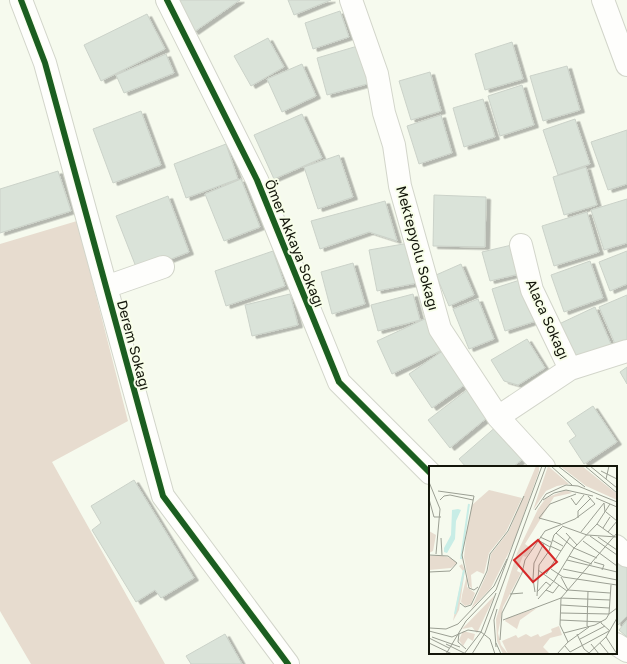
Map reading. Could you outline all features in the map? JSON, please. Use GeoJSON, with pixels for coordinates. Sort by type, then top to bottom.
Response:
{"type":"FeatureCollection","features":[{"type":"Feature","properties":{"kind":"street","name":"Derem Sokağı"},"geometry":{"type":"LineString","coordinates":[[21,0],[45,63],[163,496],[288,664]]}},
{"type":"Feature","properties":{"kind":"street","name":"Ömer Akkaya Sokağı"},"geometry":{"type":"LineString","coordinates":[[167,0],[257,180],[339,382],[429,472]]}},
{"type":"Feature","properties":{"kind":"street","name":"Mektepyolu Sokağı"},"geometry":{"type":"LineString","coordinates":[[351,0],[377,74],[384,113],[394,146],[400,186],[440,329],[498,417],[543,466]]}},
{"type":"Feature","properties":{"kind":"street"},"geometry":{"type":"LineString","coordinates":[[603,0],[627,65]]}},
{"type":"Feature","properties":{"kind":"street","name":"Alaca Sokağı"},"geometry":{"type":"LineString","coordinates":[[521,245],[532,290],[570,369]]}},
{"type":"Feature","properties":{"kind":"street"},"geometry":{"type":"LineString","coordinates":[[106,288],[163,267]]}},
{"type":"Feature","properties":{"kind":"street"},"geometry":{"type":"LineString","coordinates":[[498,417],[570,369],[627,351]]}},
{"type":"Feature","properties":{"kind":"street"},"geometry":{"type":"LineString","coordinates":[[617,547],[627,556]]}},
{"type":"Feature","properties":{"kind":"street"},"geometry":{"type":"LineString","coordinates":[[617,645],[627,651]]}},
{"type":"Feature","properties":{"kind":"shaded area"},"geometry":{"type":"Polygon","coordinates":[[[77,221],[128,421],[52,462],[165,664],[31,664],[0,611],[0,244],[77,221]]]}},
{"type":"Feature","properties":{"kind":"building"},"geometry":{"type":"Polygon","coordinates":[[[172,0],[240,0],[194,32],[172,0]]]}},
{"type":"Feature","properties":{"kind":"building"},"geometry":{"type":"Polygon","coordinates":[[[288,0],[331,0],[294,15],[288,0]]]}},
{"type":"Feature","properties":{"kind":"building"},"geometry":{"type":"Polygon","coordinates":[[[340,11],[349,37],[313,49],[305,23],[340,11]]]}},
{"type":"Feature","properties":{"kind":"building"},"geometry":{"type":"Polygon","coordinates":[[[147,14],[165,49],[101,81],[84,45],[147,14]]]}},
{"type":"Feature","properties":{"kind":"building"},"geometry":{"type":"Polygon","coordinates":[[[268,38],[284,67],[251,86],[234,56],[268,38]]]}},
{"type":"Feature","properties":{"kind":"building"},"geometry":{"type":"Polygon","coordinates":[[[512,42],[523,79],[485,90],[475,54],[512,42]]]}},
{"type":"Feature","properties":{"kind":"building"},"geometry":{"type":"Polygon","coordinates":[[[361,45],[371,83],[327,95],[317,58],[361,45]]]}},
{"type":"Feature","properties":{"kind":"building"},"geometry":{"type":"Polygon","coordinates":[[[166,54],[174,73],[124,93],[116,75],[166,54]]]}},
{"type":"Feature","properties":{"kind":"building"},"geometry":{"type":"Polygon","coordinates":[[[302,64],[316,96],[282,112],[267,79],[302,64]]]}},
{"type":"Feature","properties":{"kind":"building"},"geometry":{"type":"Polygon","coordinates":[[[567,66],[580,110],[543,121],[530,76],[567,66]]]}},
{"type":"Feature","properties":{"kind":"building"},"geometry":{"type":"Polygon","coordinates":[[[430,72],[441,111],[411,120],[399,81],[430,72]]]}},
{"type":"Feature","properties":{"kind":"building"},"geometry":{"type":"Polygon","coordinates":[[[522,85],[534,125],[500,136],[488,96],[522,85]]]}},
{"type":"Feature","properties":{"kind":"building"},"geometry":{"type":"Polygon","coordinates":[[[483,99],[495,137],[464,147],[453,108],[483,99]]]}},
{"type":"Feature","properties":{"kind":"building"},"geometry":{"type":"Polygon","coordinates":[[[141,111],[161,165],[113,183],[93,129],[141,111]]]}},
{"type":"Feature","properties":{"kind":"building"},"geometry":{"type":"Polygon","coordinates":[[[302,114],[322,158],[274,179],[254,135],[302,114]]]}},
{"type":"Feature","properties":{"kind":"building"},"geometry":{"type":"Polygon","coordinates":[[[441,115],[452,153],[419,164],[407,126],[441,115]]]}},
{"type":"Feature","properties":{"kind":"building"},"geometry":{"type":"Polygon","coordinates":[[[575,119],[590,164],[558,175],[543,130],[575,119]]]}},
{"type":"Feature","properties":{"kind":"building"},"geometry":{"type":"Polygon","coordinates":[[[627,130],[627,184],[608,190],[591,142],[627,130]]]}},
{"type":"Feature","properties":{"kind":"building"},"geometry":{"type":"Polygon","coordinates":[[[226,144],[238,179],[186,198],[174,164],[226,144]]]}},
{"type":"Feature","properties":{"kind":"building"},"geometry":{"type":"Polygon","coordinates":[[[339,155],[353,197],[318,209],[304,167],[339,155]]]}},
{"type":"Feature","properties":{"kind":"building"},"geometry":{"type":"Polygon","coordinates":[[[586,167],[597,205],[564,215],[553,177],[586,167]]]}},
{"type":"Feature","properties":{"kind":"building"},"geometry":{"type":"Polygon","coordinates":[[[58,171],[71,211],[0,233],[0,189],[58,171]]]}},
{"type":"Feature","properties":{"kind":"building"},"geometry":{"type":"Polygon","coordinates":[[[241,179],[260,227],[224,241],[205,194],[241,179]]]}},
{"type":"Feature","properties":{"kind":"building"},"geometry":{"type":"Polygon","coordinates":[[[434,195],[486,197],[485,247],[433,246],[434,195]]]}},
{"type":"Feature","properties":{"kind":"building"},"geometry":{"type":"Polygon","coordinates":[[[168,196],[189,252],[138,272],[116,216],[168,196]]]}},
{"type":"Feature","properties":{"kind":"building"},"geometry":{"type":"Polygon","coordinates":[[[627,199],[627,243],[604,250],[591,210],[627,199]]]}},
{"type":"Feature","properties":{"kind":"building"},"geometry":{"type":"Polygon","coordinates":[[[385,201],[397,241],[369,232],[320,249],[311,221],[385,201]]]}},
{"type":"Feature","properties":{"kind":"building"},"geometry":{"type":"Polygon","coordinates":[[[587,212],[599,252],[554,266],[542,226],[587,212]]]}},
{"type":"Feature","properties":{"kind":"building"},"geometry":{"type":"Polygon","coordinates":[[[409,243],[417,283],[377,291],[369,250],[409,243]]]}},
{"type":"Feature","properties":{"kind":"building"},"geometry":{"type":"Polygon","coordinates":[[[516,244],[523,273],[490,281],[482,252],[516,244]]]}},
{"type":"Feature","properties":{"kind":"building"},"geometry":{"type":"Polygon","coordinates":[[[273,251],[285,286],[226,306],[215,271],[273,251]]]}},
{"type":"Feature","properties":{"kind":"building"},"geometry":{"type":"Polygon","coordinates":[[[627,251],[627,284],[610,291],[599,262],[627,251]]]}},
{"type":"Feature","properties":{"kind":"building"},"geometry":{"type":"Polygon","coordinates":[[[590,261],[603,298],[564,312],[551,275],[590,261]]]}},
{"type":"Feature","properties":{"kind":"building"},"geometry":{"type":"Polygon","coordinates":[[[353,263],[365,304],[332,314],[321,272],[353,263]]]}},
{"type":"Feature","properties":{"kind":"building"},"geometry":{"type":"Polygon","coordinates":[[[461,264],[474,295],[449,306],[436,275],[461,264]]]}},
{"type":"Feature","properties":{"kind":"building"},"geometry":{"type":"Polygon","coordinates":[[[523,279],[536,321],[505,331],[492,289],[523,279]]]}},
{"type":"Feature","properties":{"kind":"building"},"geometry":{"type":"Polygon","coordinates":[[[290,294],[298,325],[252,336],[245,305],[290,294]]]}},
{"type":"Feature","properties":{"kind":"building"},"geometry":{"type":"Polygon","coordinates":[[[413,294],[420,320],[378,331],[371,305],[413,294]]]}},
{"type":"Feature","properties":{"kind":"building"},"geometry":{"type":"Polygon","coordinates":[[[627,295],[627,341],[616,346],[599,307],[627,295]]]}},
{"type":"Feature","properties":{"kind":"building"},"geometry":{"type":"Polygon","coordinates":[[[478,299],[494,339],[469,349],[453,309],[478,299]]]}},
{"type":"Feature","properties":{"kind":"building"},"geometry":{"type":"Polygon","coordinates":[[[595,307],[611,344],[575,360],[559,324],[595,307]]]}},
{"type":"Feature","properties":{"kind":"building"},"geometry":{"type":"Polygon","coordinates":[[[429,317],[444,349],[392,374],[377,341],[429,317]]]}},
{"type":"Feature","properties":{"kind":"building"},"geometry":{"type":"Polygon","coordinates":[[[527,339],[545,368],[518,385],[504,381],[491,360],[527,339]]]}},
{"type":"Feature","properties":{"kind":"building"},"geometry":{"type":"Polygon","coordinates":[[[444,350],[466,384],[432,408],[409,374],[444,350]]]}},
{"type":"Feature","properties":{"kind":"building"},"geometry":{"type":"Polygon","coordinates":[[[627,367],[627,384],[620,372],[627,367]]]}},
{"type":"Feature","properties":{"kind":"building"},"geometry":{"type":"Polygon","coordinates":[[[467,390],[488,417],[450,448],[428,420],[467,390]]]}},
{"type":"Feature","properties":{"kind":"building"},"geometry":{"type":"Polygon","coordinates":[[[593,406],[617,442],[584,464],[569,441],[576,436],[567,423],[593,406]]]}},
{"type":"Feature","properties":{"kind":"building"},"geometry":{"type":"Polygon","coordinates":[[[498,425],[525,457],[514,466],[465,466],[459,459],[498,425]]]}},
{"type":"Feature","properties":{"kind":"building"},"geometry":{"type":"Polygon","coordinates":[[[134,480],[194,578],[161,598],[155,590],[136,602],[92,530],[101,523],[91,506],[134,480]]]}},
{"type":"Feature","properties":{"kind":"building"},"geometry":{"type":"Polygon","coordinates":[[[624,560],[627,563],[627,616],[618,625],[617,624],[617,566],[624,560]]]}},
{"type":"Feature","properties":{"kind":"building"},"geometry":{"type":"Polygon","coordinates":[[[627,620],[627,637],[619,630],[627,620]]]}},
{"type":"Feature","properties":{"kind":"building"},"geometry":{"type":"Polygon","coordinates":[[[225,634],[242,664],[191,664],[186,656],[225,634]]]}},
{"type":"Feature","properties":{"kind":"cycle path"},"geometry":{"type":"LineString","coordinates":[[21,0],[45,63],[163,496],[288,664]]}},
{"type":"Feature","properties":{"kind":"cycle path"},"geometry":{"type":"LineString","coordinates":[[167,0],[257,180],[339,382],[429,472]]}}]}
